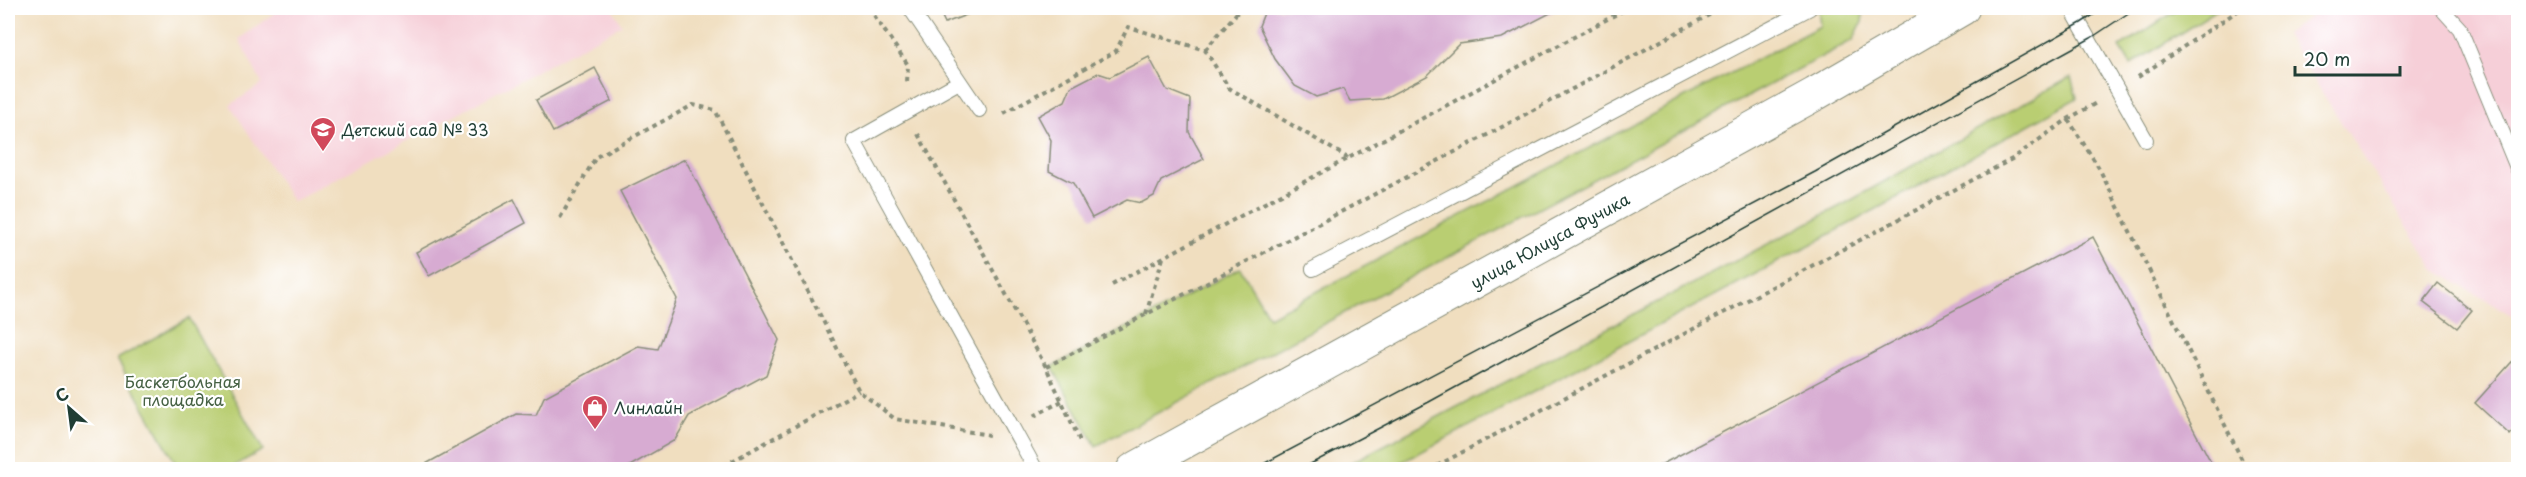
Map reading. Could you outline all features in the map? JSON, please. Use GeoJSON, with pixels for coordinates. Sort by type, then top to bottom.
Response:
{"type":"FeatureCollection","features":[{"type":"Feature","properties":{"kind":"street","name":"улица Юлиуса Фучика"},"geometry":{"type":"LineString","coordinates":[[1133,470],[1815,94],[1963,8]]}},
{"type":"Feature","properties":{"kind":"lane"},"geometry":{"type":"LineString","coordinates":[[909,8],[979,110]]}},
{"type":"Feature","properties":{"kind":"lane"},"geometry":{"type":"LineString","coordinates":[[1313,269],[1810,8]]}},
{"type":"Feature","properties":{"kind":"lane"},"geometry":{"type":"LineString","coordinates":[[2072,8],[2146,140]]}},
{"type":"Feature","properties":{"kind":"lane"},"geometry":{"type":"LineString","coordinates":[[2441,8],[2460,29],[2518,170]]}},
{"type":"Feature","properties":{"kind":"lane"},"geometry":{"type":"LineString","coordinates":[[960,81],[854,141],[1036,470]]}},
{"type":"Feature","properties":{"kind":"path"},"geometry":{"type":"LineString","coordinates":[[869,8],[908,64],[905,112],[1046,367],[1080,441]]}},
{"type":"Feature","properties":{"kind":"path"},"geometry":{"type":"LineString","coordinates":[[1205,50],[1241,8]]}},
{"type":"Feature","properties":{"kind":"path"},"geometry":{"type":"LineString","coordinates":[[1112,285],[1628,8]]}},
{"type":"Feature","properties":{"kind":"path"},"geometry":{"type":"LineString","coordinates":[[1046,367],[1722,8]]}},
{"type":"Feature","properties":{"kind":"path"},"geometry":{"type":"LineString","coordinates":[[1430,470],[2012,159],[2068,119],[2118,90],[2242,8]]}},
{"type":"Feature","properties":{"kind":"path"},"geometry":{"type":"LineString","coordinates":[[995,117],[1116,51],[1128,27],[1205,50],[1230,88],[1349,158]]}},
{"type":"Feature","properties":{"kind":"path"},"geometry":{"type":"LineString","coordinates":[[560,218],[596,157],[693,105],[715,110],[859,391],[896,419],[993,435],[1062,401]]}},
{"type":"Feature","properties":{"kind":"path"},"geometry":{"type":"LineString","coordinates":[[2068,119],[2098,168],[2247,470]]}},
{"type":"Feature","properties":{"kind":"path"},"geometry":{"type":"LineString","coordinates":[[1146,314],[1163,258]]}},
{"type":"Feature","properties":{"kind":"path"},"geometry":{"type":"LineString","coordinates":[[716,470],[859,391]]}},
{"type":"Feature","properties":{"kind":"shaded area","name":"Детский сад № 33"},"geometry":{"type":"Polygon","coordinates":[[[281,8],[612,8],[622,25],[293,202],[230,105],[262,84],[239,39],[281,8]]]}},
{"type":"Feature","properties":{"kind":"shaded area"},"geometry":{"type":"Polygon","coordinates":[[[2323,8],[2518,8],[2518,319],[2435,270],[2285,34],[2323,8]]]}},
{"type":"Feature","properties":{"kind":"green space"},"geometry":{"type":"Polygon","coordinates":[[[1818,8],[1864,8],[1862,22],[1853,40],[1096,446],[1052,367],[1240,268],[1269,317],[1820,26],[1818,8]]]}},
{"type":"Feature","properties":{"kind":"green space"},"geometry":{"type":"Polygon","coordinates":[[[2180,8],[2220,8],[2131,65],[2120,47],[2180,8]]]}},
{"type":"Feature","properties":{"kind":"green space"},"geometry":{"type":"Polygon","coordinates":[[[2071,77],[2077,98],[1853,222],[1389,469],[1339,469],[1846,203],[2071,77]]]}},
{"type":"Feature","properties":{"kind":"green space","name":"Баскетбольная площадка"},"geometry":{"type":"Polygon","coordinates":[[[189,318],[263,450],[228,469],[179,469],[117,359],[189,318]]]}},
{"type":"Feature","properties":{"kind":"building"},"geometry":{"type":"Polygon","coordinates":[[[938,8],[985,8],[945,23],[938,8]]]}},
{"type":"Feature","properties":{"kind":"building"},"geometry":{"type":"Polygon","coordinates":[[[1266,8],[1560,8],[1502,38],[1459,44],[1427,76],[1383,99],[1350,101],[1343,89],[1316,97],[1295,86],[1275,59],[1259,26],[1266,8]]]}},
{"type":"Feature","properties":{"kind":"building"},"geometry":{"type":"Polygon","coordinates":[[[1149,57],[1167,90],[1190,99],[1189,132],[1204,159],[1161,181],[1154,196],[1141,203],[1127,200],[1092,218],[1073,183],[1049,171],[1051,140],[1038,116],[1065,101],[1071,87],[1098,73],[1110,77],[1149,57]]]}},
{"type":"Feature","properties":{"kind":"building"},"geometry":{"type":"Polygon","coordinates":[[[595,68],[612,101],[553,132],[536,100],[595,68]]]}},
{"type":"Feature","properties":{"kind":"building"},"geometry":{"type":"Polygon","coordinates":[[[685,159],[779,340],[766,375],[689,416],[675,440],[623,470],[425,470],[424,465],[516,414],[536,415],[544,397],[638,346],[658,349],[677,299],[620,191],[685,159]]]}},
{"type":"Feature","properties":{"kind":"building"},"geometry":{"type":"Polygon","coordinates":[[[514,199],[526,223],[429,276],[416,252],[514,199]]]}},
{"type":"Feature","properties":{"kind":"building"},"geometry":{"type":"Polygon","coordinates":[[[2093,237],[2215,470],[1651,470],[2093,237]]]}},
{"type":"Feature","properties":{"kind":"building"},"geometry":{"type":"Polygon","coordinates":[[[2438,283],[2472,310],[2457,328],[2423,302],[2438,283]]]}},
{"type":"Feature","properties":{"kind":"building"},"geometry":{"type":"Polygon","coordinates":[[[2518,355],[2518,426],[2510,435],[2475,403],[2518,355]]]}},
{"type":"Feature","properties":{"kind":"tram line"},"geometry":{"type":"LineString","coordinates":[[1252,470],[1815,172],[2104,8]]}},
{"type":"Feature","properties":{"kind":"tram line"},"geometry":{"type":"LineString","coordinates":[[1299,470],[1429,402],[2091,38],[2136,8]]}},
{"type":"Feature","properties":{"kind":"place","name":"Детский сад № 33"},"geometry":{"type":"Point","coordinates":[323,153]}},
{"type":"Feature","properties":{"kind":"place","name":"Линлайн"},"geometry":{"type":"Point","coordinates":[595,431]}}]}
